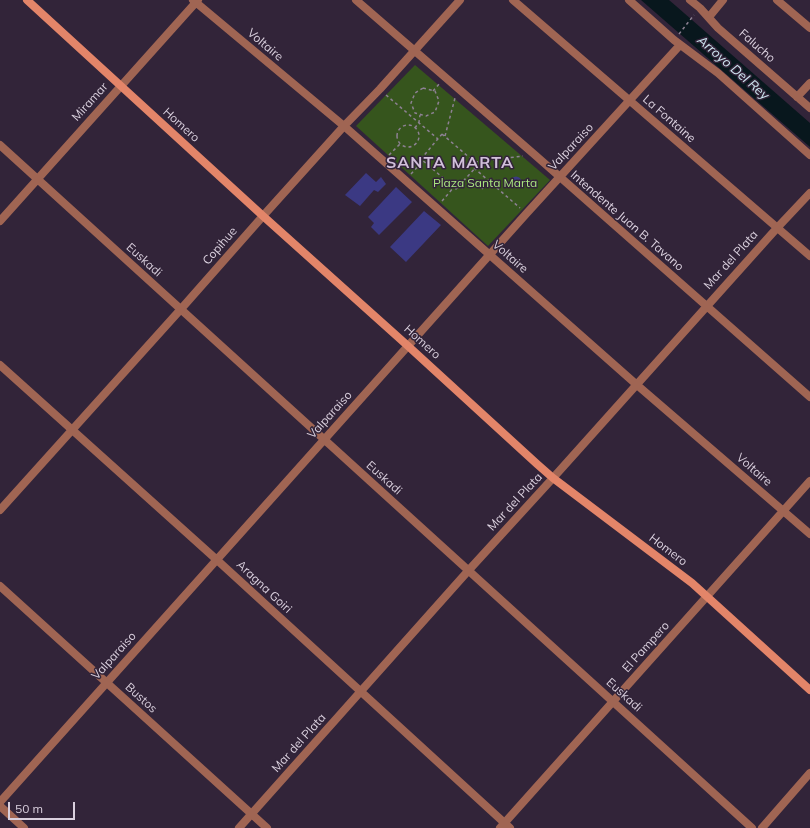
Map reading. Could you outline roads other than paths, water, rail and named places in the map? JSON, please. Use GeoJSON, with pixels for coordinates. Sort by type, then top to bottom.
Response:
{"type":"FeatureCollection","features":[{"type":"Feature","properties":{"kind":"main road","name":"Homero"},"geometry":{"type":"LineString","coordinates":[[27,0],[262,216],[553,478],[692,583],[810,690]]}},
{"type":"Feature","properties":{"kind":"street","name":"Intendente Juan B. Tavano"},"geometry":{"type":"LineString","coordinates":[[356,0],[810,397]]}},
{"type":"Feature","properties":{"kind":"street","name":"Copihue"},"geometry":{"type":"LineString","coordinates":[[0,510],[181,309],[262,216],[415,51],[460,0]]}},
{"type":"Feature","properties":{"kind":"street","name":"La Fontaine"},"geometry":{"type":"LineString","coordinates":[[513,0],[810,256]]}},
{"type":"Feature","properties":{"kind":"street"},"geometry":{"type":"LineString","coordinates":[[629,0],[680,45],[718,73],[810,155]]}},
{"type":"Feature","properties":{"kind":"street","name":"Falucho"},"geometry":{"type":"LineString","coordinates":[[690,0],[700,8],[718,28],[810,108]]}},
{"type":"Feature","properties":{"kind":"street"},"geometry":{"type":"LineString","coordinates":[[709,17],[723,0]]}},
{"type":"Feature","properties":{"kind":"street"},"geometry":{"type":"LineString","coordinates":[[777,0],[810,28]]}},
{"type":"Feature","properties":{"kind":"street","name":"Miramar"},"geometry":{"type":"LineString","coordinates":[[0,221],[196,1]]}},
{"type":"Feature","properties":{"kind":"street","name":"Voltaire"},"geometry":{"type":"LineString","coordinates":[[196,1],[344,126],[637,385],[810,534]]}},
{"type":"Feature","properties":{"kind":"street","name":"Valparaiso"},"geometry":{"type":"LineString","coordinates":[[0,802],[526,214],[680,45]]}},
{"type":"Feature","properties":{"kind":"street"},"geometry":{"type":"LineString","coordinates":[[797,97],[810,83]]}},
{"type":"Feature","properties":{"kind":"street","name":"Euskadi"},"geometry":{"type":"LineString","coordinates":[[0,145],[468,571],[614,701],[752,828]]}},
{"type":"Feature","properties":{"kind":"street","name":"Mar del Plata"},"geometry":{"type":"LineString","coordinates":[[239,828],[468,571],[637,385],[706,306],[810,193]]}},
{"type":"Feature","properties":{"kind":"street","name":"Aragna Goiri"},"geometry":{"type":"LineString","coordinates":[[0,365],[217,560],[505,826]]}},
{"type":"Feature","properties":{"kind":"street","name":"El Pampero"},"geometry":{"type":"LineString","coordinates":[[505,826],[810,481]]}},
{"type":"Feature","properties":{"kind":"street","name":"Bustos"},"geometry":{"type":"LineString","coordinates":[[0,586],[267,828]]}},
{"type":"Feature","properties":{"kind":"street"},"geometry":{"type":"LineString","coordinates":[[762,828],[810,773]]}},
{"type":"Feature","properties":{"kind":"street"},"geometry":{"type":"LineString","coordinates":[[0,806],[24,828]]}},
{"type":"Feature","properties":{"kind":"water","name":"Arroyo Del Rey"},"geometry":{"type":"Polygon","coordinates":[[[641,0],[669,0],[676,6],[810,123],[810,147],[641,0]]]}},
{"type":"Feature","properties":{"kind":"district","name":"SANTA MARTA"},"geometry":{"type":"Point","coordinates":[450,163]}},
{"type":"Feature","properties":{"kind":"park label","name":"Plaza Santa Marta"},"geometry":{"type":"Point","coordinates":[485,183]}}]}
